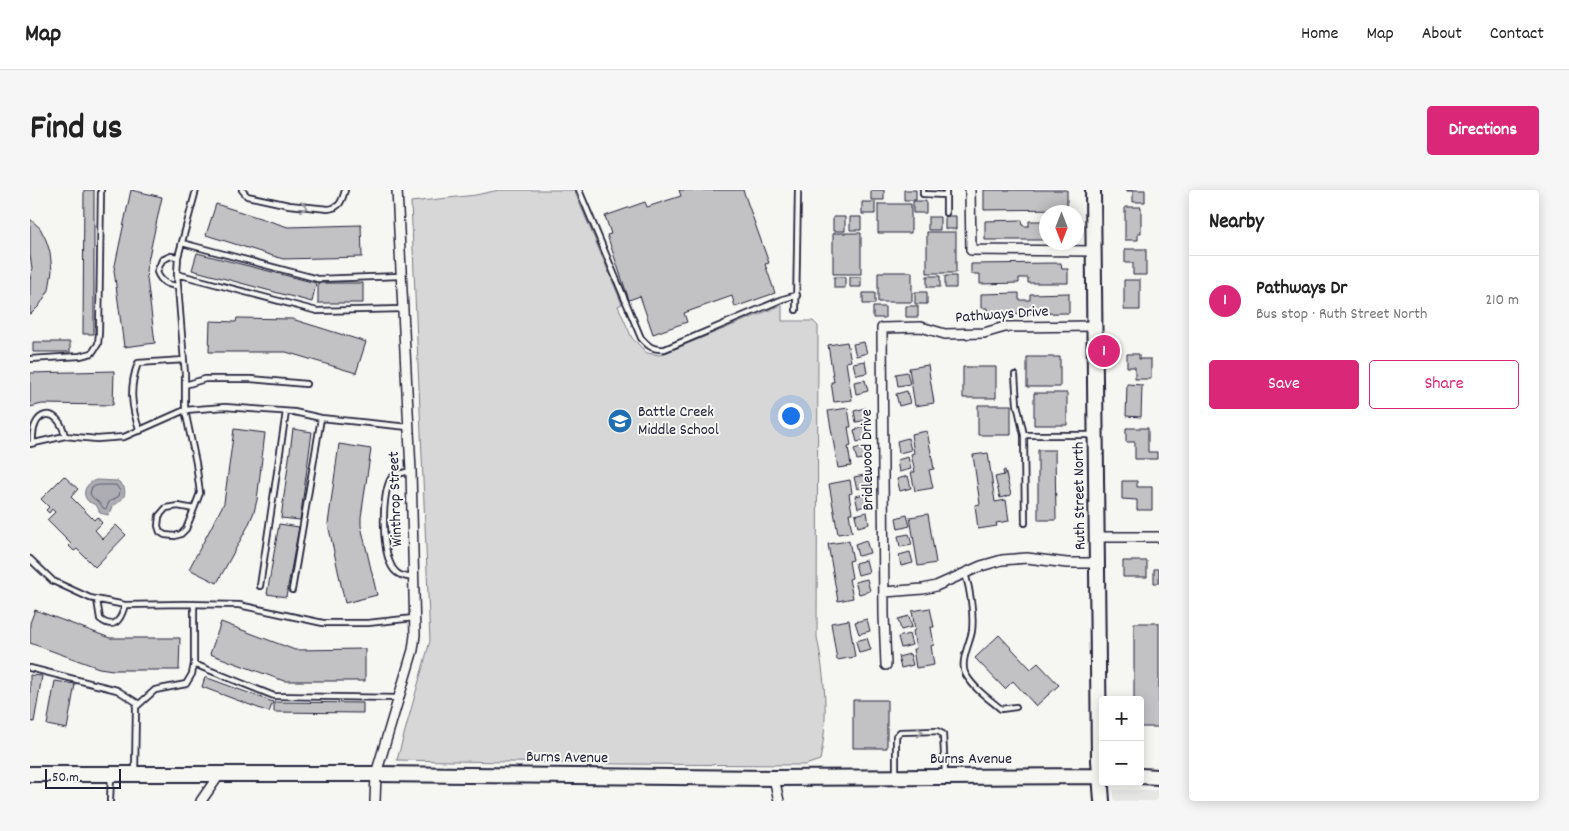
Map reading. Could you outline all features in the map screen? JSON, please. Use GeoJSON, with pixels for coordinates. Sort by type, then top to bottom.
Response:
{"type":"FeatureCollection","features":[{"type":"Feature","properties":{"kind":"street","name":"Winthrop Street"},"geometry":{"type":"LineString","coordinates":[[375,801],[376,774],[413,650],[415,618],[397,190]]}},
{"type":"Feature","properties":{"kind":"street"},"geometry":{"type":"LineString","coordinates":[[970,190],[971,250],[1094,251]]}},
{"type":"Feature","properties":{"kind":"street","name":"Ruth Street North"},"geometry":{"type":"LineString","coordinates":[[1094,190],[1094,326],[1101,741]]}},
{"type":"Feature","properties":{"kind":"street","name":"Pathways Drive"},"geometry":{"type":"LineString","coordinates":[[882,328],[921,327],[945,334],[984,333],[1005,327],[1094,326]]}},
{"type":"Feature","properties":{"kind":"street","name":"Bridlewood Drive"},"geometry":{"type":"LineString","coordinates":[[882,328],[886,665]]}},
{"type":"Feature","properties":{"kind":"street"},"geometry":{"type":"LineString","coordinates":[[1098,537],[1159,537]]}},
{"type":"Feature","properties":{"kind":"street"},"geometry":{"type":"LineString","coordinates":[[885,592],[929,588],[992,562],[1013,558],[1066,563],[1098,563]]}},
{"type":"Feature","properties":{"kind":"street","name":"Burns Avenue"},"geometry":{"type":"LineString","coordinates":[[30,774],[376,774],[774,778],[1099,776]]}},
{"type":"Feature","properties":{"kind":"street"},"geometry":{"type":"LineString","coordinates":[[200,801],[219,775]]}},
{"type":"Feature","properties":{"kind":"street"},"geometry":{"type":"LineString","coordinates":[[1144,776],[1159,777]]}},
{"type":"Feature","properties":{"kind":"street"},"geometry":{"type":"LineString","coordinates":[[774,778],[779,801]]}},
{"type":"Feature","properties":{"kind":"street","name":"Ruth Street North"},"geometry":{"type":"LineString","coordinates":[[1102,786],[1102,801]]}},
{"type":"Feature","properties":{"kind":"lane"},"geometry":{"type":"LineString","coordinates":[[30,359],[80,356],[92,353],[98,344],[101,190]]}},
{"type":"Feature","properties":{"kind":"lane"},"geometry":{"type":"LineString","coordinates":[[194,509],[178,506],[166,508],[158,516],[160,532],[165,535],[175,536],[181,534],[186,529],[194,509],[200,493],[185,410],[184,360],[177,274],[178,257],[196,190]]}},
{"type":"Feature","properties":{"kind":"lane"},"geometry":{"type":"LineString","coordinates":[[242,190],[248,196],[289,205],[328,209],[334,209],[340,205],[345,190]]}},
{"type":"Feature","properties":{"kind":"lane"},"geometry":{"type":"LineString","coordinates":[[579,190],[641,338],[649,347],[656,350],[665,349],[783,299],[796,296]]}},
{"type":"Feature","properties":{"kind":"lane"},"geometry":{"type":"LineString","coordinates":[[796,310],[798,190]]}},
{"type":"Feature","properties":{"kind":"lane"},"geometry":{"type":"LineString","coordinates":[[923,190],[923,194],[946,192],[946,213]]}},
{"type":"Feature","properties":{"kind":"lane"},"geometry":{"type":"LineString","coordinates":[[182,243],[318,279],[400,276]]}},
{"type":"Feature","properties":{"kind":"lane"},"geometry":{"type":"LineString","coordinates":[[178,257],[171,256],[162,260],[157,272],[160,279],[168,285],[178,286]]}},
{"type":"Feature","properties":{"kind":"lane"},"geometry":{"type":"LineString","coordinates":[[177,274],[317,311],[402,308]]}},
{"type":"Feature","properties":{"kind":"lane"},"geometry":{"type":"LineString","coordinates":[[140,431],[133,413],[132,378],[138,363],[184,360]]}},
{"type":"Feature","properties":{"kind":"lane"},"geometry":{"type":"LineString","coordinates":[[1015,375],[1017,404],[1024,434],[1025,523]]}},
{"type":"Feature","properties":{"kind":"lane"},"geometry":{"type":"LineString","coordinates":[[185,385],[205,379],[251,379],[306,384]]}},
{"type":"Feature","properties":{"kind":"lane"},"geometry":{"type":"LineString","coordinates":[[65,436],[63,426],[58,419],[48,415],[39,417],[35,422],[31,443],[65,436],[97,439],[124,437],[185,410],[225,407],[286,412],[321,418],[408,427]]}},
{"type":"Feature","properties":{"kind":"lane"},"geometry":{"type":"LineString","coordinates":[[260,586],[286,412]]}},
{"type":"Feature","properties":{"kind":"lane"},"geometry":{"type":"LineString","coordinates":[[292,590],[321,418]]}},
{"type":"Feature","properties":{"kind":"lane"},"geometry":{"type":"LineString","coordinates":[[1024,434],[1097,434]]}},
{"type":"Feature","properties":{"kind":"lane"},"geometry":{"type":"LineString","coordinates":[[410,472],[397,474],[390,479],[383,510],[383,523],[390,565],[401,576],[414,578]]}},
{"type":"Feature","properties":{"kind":"lane"},"geometry":{"type":"LineString","coordinates":[[30,559],[53,581],[90,598],[125,605],[239,605],[323,623],[415,618]]}},
{"type":"Feature","properties":{"kind":"lane"},"geometry":{"type":"LineString","coordinates":[[965,573],[970,589],[972,629],[964,661],[964,671],[976,687],[1001,709],[1016,707]]}},
{"type":"Feature","properties":{"kind":"lane"},"geometry":{"type":"LineString","coordinates":[[97,600],[98,616],[104,622],[110,624],[119,620],[125,605]]}},
{"type":"Feature","properties":{"kind":"lane"},"geometry":{"type":"LineString","coordinates":[[135,774],[136,707],[155,690],[186,684],[192,674],[194,664],[194,604]]}},
{"type":"Feature","properties":{"kind":"lane"},"geometry":{"type":"LineString","coordinates":[[194,664],[274,696],[399,698]]}},
{"type":"Feature","properties":{"kind":"lane"},"geometry":{"type":"LineString","coordinates":[[30,668],[117,690],[139,704]]}},
{"type":"Feature","properties":{"kind":"lane"},"geometry":{"type":"LineString","coordinates":[[896,777],[896,736],[900,732],[937,731],[944,734],[945,777]]}},
{"type":"Feature","properties":{"kind":"lane"},"geometry":{"type":"LineString","coordinates":[[110,801],[111,774]]}},
{"type":"Feature","properties":{"kind":"shaded area","name":"Battle Creek Middle School"},"geometry":{"type":"Polygon","coordinates":[[[499,190],[574,190],[622,304],[618,306],[632,338],[647,353],[660,355],[782,305],[782,321],[813,321],[818,326],[817,637],[825,698],[823,745],[820,760],[805,765],[397,760],[430,641],[411,202],[476,195],[499,190]]]}},
{"type":"Feature","properties":{"kind":"shaded area"},"geometry":{"type":"Polygon","coordinates":[[[1114,790],[1159,790],[1159,801],[1114,801],[1114,790]]]}},
{"type":"Feature","properties":{"kind":"water"},"geometry":{"type":"Polygon","coordinates":[[[92,481],[118,481],[124,487],[124,496],[113,506],[108,515],[100,513],[97,506],[86,499],[85,489],[92,481]]]}},
{"type":"Feature","properties":{"kind":"building"},"geometry":{"type":"Polygon","coordinates":[[[84,190],[94,190],[94,334],[83,334],[84,190]]]}},
{"type":"Feature","properties":{"kind":"building"},"geometry":{"type":"Polygon","coordinates":[[[131,190],[162,197],[146,270],[155,343],[124,347],[114,270],[131,190]]]}},
{"type":"Feature","properties":{"kind":"building"},"geometry":{"type":"Polygon","coordinates":[[[679,190],[743,190],[769,263],[765,264],[775,293],[735,307],[732,296],[684,313],[687,322],[653,334],[640,296],[629,300],[607,235],[611,234],[605,216],[645,202],[647,207],[681,196],[679,190]]]}},
{"type":"Feature","properties":{"kind":"building"},"geometry":{"type":"Polygon","coordinates":[[[871,190],[884,190],[884,200],[871,200],[871,190]]]}},
{"type":"Feature","properties":{"kind":"building"},"geometry":{"type":"Polygon","coordinates":[[[904,190],[916,190],[916,200],[904,200],[904,190]]]}},
{"type":"Feature","properties":{"kind":"building"},"geometry":{"type":"Polygon","coordinates":[[[984,190],[1067,190],[1067,205],[1039,205],[1039,209],[984,210],[984,190]]]}},
{"type":"Feature","properties":{"kind":"building"},"geometry":{"type":"Polygon","coordinates":[[[1125,190],[1145,190],[1145,202],[1133,202],[1133,191],[1125,190]]]}},
{"type":"Feature","properties":{"kind":"building"},"geometry":{"type":"Polygon","coordinates":[[[913,201],[926,201],[926,213],[913,213],[913,201]]]}},
{"type":"Feature","properties":{"kind":"building"},"geometry":{"type":"Polygon","coordinates":[[[862,202],[875,202],[875,214],[862,214],[862,202]]]}},
{"type":"Feature","properties":{"kind":"building"},"geometry":{"type":"Polygon","coordinates":[[[216,204],[288,227],[361,225],[362,257],[283,259],[206,235],[216,204]]]}},
{"type":"Feature","properties":{"kind":"building"},"geometry":{"type":"Polygon","coordinates":[[[878,204],[911,204],[911,233],[878,233],[878,204]]]}},
{"type":"Feature","properties":{"kind":"building"},"geometry":{"type":"Polygon","coordinates":[[[1125,207],[1141,207],[1141,233],[1138,233],[1138,240],[1125,240],[1125,207]]]}},
{"type":"Feature","properties":{"kind":"building"},"geometry":{"type":"Polygon","coordinates":[[[945,216],[956,216],[956,229],[945,229],[945,216]]]}},
{"type":"Feature","properties":{"kind":"building"},"geometry":{"type":"Polygon","coordinates":[[[833,217],[845,217],[845,231],[833,231],[833,217]]]}},
{"type":"Feature","properties":{"kind":"building"},"geometry":{"type":"Polygon","coordinates":[[[850,217],[861,217],[861,230],[850,230],[850,217]]]}},
{"type":"Feature","properties":{"kind":"building"},"geometry":{"type":"Polygon","coordinates":[[[928,217],[940,217],[940,230],[928,230],[928,217]]]}},
{"type":"Feature","properties":{"kind":"building"},"geometry":{"type":"Polygon","coordinates":[[[30,219],[40,228],[46,240],[50,252],[52,271],[49,290],[39,306],[30,315],[32,268],[30,219]]]}},
{"type":"Feature","properties":{"kind":"building"},"geometry":{"type":"Polygon","coordinates":[[[1022,220],[1023,226],[1029,226],[1029,221],[1039,221],[1039,240],[985,240],[985,221],[1022,220]]]}},
{"type":"Feature","properties":{"kind":"building"},"geometry":{"type":"Polygon","coordinates":[[[927,232],[956,232],[956,273],[927,273],[927,232]]]}},
{"type":"Feature","properties":{"kind":"building"},"geometry":{"type":"Polygon","coordinates":[[[833,233],[861,233],[861,274],[833,274],[833,233]]]}},
{"type":"Feature","properties":{"kind":"building"},"geometry":{"type":"Polygon","coordinates":[[[1125,249],[1146,249],[1146,275],[1133,275],[1133,263],[1125,263],[1125,249]]]}},
{"type":"Feature","properties":{"kind":"building"},"geometry":{"type":"Polygon","coordinates":[[[197,253],[316,283],[312,302],[192,270],[197,253]]]}},
{"type":"Feature","properties":{"kind":"building"},"geometry":{"type":"Polygon","coordinates":[[[1061,263],[1062,269],[1068,269],[1068,283],[1028,283],[1028,278],[1019,278],[1019,283],[980,284],[980,274],[971,274],[971,264],[1061,263]]]}},
{"type":"Feature","properties":{"kind":"building"},"geometry":{"type":"Polygon","coordinates":[[[878,272],[912,272],[912,302],[878,302],[878,272]]]}},
{"type":"Feature","properties":{"kind":"building"},"geometry":{"type":"Polygon","coordinates":[[[927,276],[940,276],[940,287],[927,287],[927,276]]]}},
{"type":"Feature","properties":{"kind":"building"},"geometry":{"type":"Polygon","coordinates":[[[945,276],[956,276],[956,288],[945,288],[945,276]]]}},
{"type":"Feature","properties":{"kind":"building"},"geometry":{"type":"Polygon","coordinates":[[[834,277],[845,277],[845,288],[834,288],[834,277]]]}},
{"type":"Feature","properties":{"kind":"building"},"geometry":{"type":"Polygon","coordinates":[[[850,277],[861,277],[861,287],[850,287],[850,277]]]}},
{"type":"Feature","properties":{"kind":"building"},"geometry":{"type":"Polygon","coordinates":[[[1124,280],[1140,280],[1140,310],[1124,310],[1124,280]]]}},
{"type":"Feature","properties":{"kind":"building"},"geometry":{"type":"Polygon","coordinates":[[[318,283],[363,283],[363,303],[318,303],[318,283]]]}},
{"type":"Feature","properties":{"kind":"building"},"geometry":{"type":"Polygon","coordinates":[[[915,292],[927,292],[927,304],[915,304],[915,292]]]}},
{"type":"Feature","properties":{"kind":"building"},"geometry":{"type":"Polygon","coordinates":[[[863,293],[875,293],[875,304],[863,304],[863,293]]]}},
{"type":"Feature","properties":{"kind":"building"},"geometry":{"type":"Polygon","coordinates":[[[1019,293],[1019,300],[1030,300],[1030,294],[1069,293],[1069,313],[987,314],[987,308],[981,308],[981,294],[1019,293]]]}},
{"type":"Feature","properties":{"kind":"building"},"geometry":{"type":"Polygon","coordinates":[[[906,306],[918,306],[918,317],[906,317],[906,306]]]}},
{"type":"Feature","properties":{"kind":"building"},"geometry":{"type":"Polygon","coordinates":[[[873,307],[885,307],[885,318],[873,318],[873,307]]]}},
{"type":"Feature","properties":{"kind":"building"},"geometry":{"type":"Polygon","coordinates":[[[237,318],[292,319],[366,342],[356,373],[286,352],[209,352],[210,321],[236,322],[237,318]]]}},
{"type":"Feature","properties":{"kind":"building"},"geometry":{"type":"Polygon","coordinates":[[[33,342],[70,342],[70,352],[33,352],[33,342]]]}},
{"type":"Feature","properties":{"kind":"building"},"geometry":{"type":"Polygon","coordinates":[[[847,342],[851,361],[846,362],[852,400],[834,402],[831,382],[834,382],[828,345],[847,342]]]}},
{"type":"Feature","properties":{"kind":"building"},"geometry":{"type":"Polygon","coordinates":[[[864,342],[867,353],[856,356],[853,344],[864,342]]]}},
{"type":"Feature","properties":{"kind":"building"},"geometry":{"type":"Polygon","coordinates":[[[1127,354],[1139,354],[1139,359],[1151,359],[1151,379],[1135,379],[1135,367],[1127,367],[1127,354]]]}},
{"type":"Feature","properties":{"kind":"building"},"geometry":{"type":"Polygon","coordinates":[[[1027,357],[1060,357],[1060,387],[1027,387],[1027,357]]]}},
{"type":"Feature","properties":{"kind":"building"},"geometry":{"type":"Polygon","coordinates":[[[865,361],[867,373],[856,375],[853,363],[865,361]]]}},
{"type":"Feature","properties":{"kind":"building"},"geometry":{"type":"Polygon","coordinates":[[[928,365],[934,403],[915,406],[909,368],[928,365]]]}},
{"type":"Feature","properties":{"kind":"building"},"geometry":{"type":"Polygon","coordinates":[[[963,367],[996,367],[996,398],[963,398],[963,367]]]}},
{"type":"Feature","properties":{"kind":"building"},"geometry":{"type":"Polygon","coordinates":[[[114,371],[113,405],[42,404],[30,407],[30,373],[114,371]]]}},
{"type":"Feature","properties":{"kind":"building"},"geometry":{"type":"Polygon","coordinates":[[[907,372],[910,384],[898,386],[896,374],[907,372]]]}},
{"type":"Feature","properties":{"kind":"building"},"geometry":{"type":"Polygon","coordinates":[[[865,380],[868,391],[856,394],[854,382],[865,380]]]}},
{"type":"Feature","properties":{"kind":"building"},"geometry":{"type":"Polygon","coordinates":[[[1127,384],[1142,385],[1141,417],[1126,416],[1127,384]]]}},
{"type":"Feature","properties":{"kind":"building"},"geometry":{"type":"Polygon","coordinates":[[[907,391],[910,403],[899,406],[896,394],[907,391]]]}},
{"type":"Feature","properties":{"kind":"building"},"geometry":{"type":"Polygon","coordinates":[[[1034,393],[1067,393],[1067,425],[1034,425],[1034,393]]]}},
{"type":"Feature","properties":{"kind":"building"},"geometry":{"type":"Polygon","coordinates":[[[978,405],[1011,405],[1011,435],[978,435],[978,405]]]}},
{"type":"Feature","properties":{"kind":"building"},"geometry":{"type":"Polygon","coordinates":[[[848,408],[851,446],[848,447],[851,466],[838,468],[828,411],[848,408]]]}},
{"type":"Feature","properties":{"kind":"building"},"geometry":{"type":"Polygon","coordinates":[[[865,408],[868,420],[856,422],[854,411],[865,408]]]}},
{"type":"Feature","properties":{"kind":"building"},"geometry":{"type":"Polygon","coordinates":[[[865,427],[868,439],[857,442],[854,430],[865,427]]]}},
{"type":"Feature","properties":{"kind":"building"},"geometry":{"type":"Polygon","coordinates":[[[1126,428],[1148,428],[1148,452],[1157,452],[1157,459],[1135,459],[1135,442],[1126,442],[1126,428]]]}},
{"type":"Feature","properties":{"kind":"building"},"geometry":{"type":"Polygon","coordinates":[[[234,429],[265,433],[254,512],[217,583],[189,569],[224,503],[234,429]]]}},
{"type":"Feature","properties":{"kind":"building"},"geometry":{"type":"Polygon","coordinates":[[[293,429],[312,432],[300,520],[281,518],[293,429]]]}},
{"type":"Feature","properties":{"kind":"building"},"geometry":{"type":"Polygon","coordinates":[[[927,431],[934,469],[929,470],[933,488],[915,491],[911,472],[915,472],[911,454],[914,453],[911,434],[927,431]]]}},
{"type":"Feature","properties":{"kind":"building"},"geometry":{"type":"Polygon","coordinates":[[[908,438],[911,450],[899,453],[897,441],[908,438]]]}},
{"type":"Feature","properties":{"kind":"building"},"geometry":{"type":"Polygon","coordinates":[[[339,444],[371,449],[361,526],[377,595],[345,603],[328,524],[339,444]]]}},
{"type":"Feature","properties":{"kind":"building"},"geometry":{"type":"Polygon","coordinates":[[[865,446],[868,458],[857,460],[854,449],[865,446]]]}},
{"type":"Feature","properties":{"kind":"building"},"geometry":{"type":"Polygon","coordinates":[[[1038,450],[1055,450],[1056,520],[1038,520],[1038,450]]]}},
{"type":"Feature","properties":{"kind":"building"},"geometry":{"type":"Polygon","coordinates":[[[988,453],[995,502],[1006,500],[1009,521],[996,523],[997,526],[978,529],[975,505],[980,504],[973,455],[988,453]]]}},
{"type":"Feature","properties":{"kind":"building"},"geometry":{"type":"Polygon","coordinates":[[[908,457],[911,469],[899,472],[897,460],[908,457]]]}},
{"type":"Feature","properties":{"kind":"building"},"geometry":{"type":"Polygon","coordinates":[[[1005,470],[1011,495],[1000,498],[995,477],[1004,475],[1003,471],[1005,470]]]}},
{"type":"Feature","properties":{"kind":"building"},"geometry":{"type":"Polygon","coordinates":[[[865,475],[868,486],[857,489],[854,477],[865,475]]]}},
{"type":"Feature","properties":{"kind":"building"},"geometry":{"type":"Polygon","coordinates":[[[64,476],[78,489],[71,497],[94,520],[97,517],[102,523],[95,530],[103,539],[116,525],[126,535],[95,567],[77,549],[74,551],[69,546],[71,544],[47,520],[55,512],[52,509],[49,513],[46,510],[49,507],[41,499],[64,476]]]}},
{"type":"Feature","properties":{"kind":"building"},"geometry":{"type":"Polygon","coordinates":[[[908,476],[911,488],[900,491],[897,479],[908,476]]]}},
{"type":"Feature","properties":{"kind":"building"},"geometry":{"type":"Polygon","coordinates":[[[850,480],[852,493],[849,494],[852,513],[849,513],[852,532],[838,534],[829,484],[850,480]]]}},
{"type":"Feature","properties":{"kind":"building"},"geometry":{"type":"Polygon","coordinates":[[[1122,481],[1137,481],[1137,487],[1152,487],[1152,510],[1137,510],[1137,500],[1122,499],[1122,481]]]}},
{"type":"Feature","properties":{"kind":"building"},"geometry":{"type":"Polygon","coordinates":[[[866,494],[869,505],[858,508],[855,496],[866,494]]]}},
{"type":"Feature","properties":{"kind":"building"},"geometry":{"type":"Polygon","coordinates":[[[867,512],[869,524],[858,527],[855,515],[867,512]]]}},
{"type":"Feature","properties":{"kind":"building"},"geometry":{"type":"Polygon","coordinates":[[[928,514],[936,563],[918,566],[910,517],[928,514]]]}},
{"type":"Feature","properties":{"kind":"building"},"geometry":{"type":"Polygon","coordinates":[[[907,515],[910,526],[898,529],[896,518],[907,515]]]}},
{"type":"Feature","properties":{"kind":"building"},"geometry":{"type":"Polygon","coordinates":[[[279,524],[299,527],[286,597],[267,594],[279,524]]]}},
{"type":"Feature","properties":{"kind":"building"},"geometry":{"type":"Polygon","coordinates":[[[909,534],[912,545],[900,547],[898,536],[909,534]]]}},
{"type":"Feature","properties":{"kind":"building"},"geometry":{"type":"Polygon","coordinates":[[[866,540],[870,553],[858,556],[855,544],[866,540]]]}},
{"type":"Feature","properties":{"kind":"building"},"geometry":{"type":"Polygon","coordinates":[[[849,541],[853,560],[849,561],[852,578],[849,579],[853,598],[838,601],[828,544],[849,541]]]}},
{"type":"Feature","properties":{"kind":"building"},"geometry":{"type":"Polygon","coordinates":[[[910,552],[913,563],[901,566],[899,555],[910,552]]]}},
{"type":"Feature","properties":{"kind":"building"},"geometry":{"type":"Polygon","coordinates":[[[866,560],[869,572],[858,575],[855,563],[866,560]]]}},
{"type":"Feature","properties":{"kind":"building"},"geometry":{"type":"Polygon","coordinates":[[[1123,561],[1147,561],[1147,577],[1123,577],[1123,561]]]}},
{"type":"Feature","properties":{"kind":"building"},"geometry":{"type":"Polygon","coordinates":[[[1154,569],[1159,569],[1159,583],[1154,583],[1154,569]]]}},
{"type":"Feature","properties":{"kind":"building"},"geometry":{"type":"Polygon","coordinates":[[[867,579],[870,591],[859,594],[855,582],[867,579]]]}},
{"type":"Feature","properties":{"kind":"building"},"geometry":{"type":"Polygon","coordinates":[[[930,608],[934,627],[931,627],[934,645],[931,646],[934,665],[916,668],[913,649],[916,649],[913,631],[915,630],[912,611],[930,608]]]}},
{"type":"Feature","properties":{"kind":"building"},"geometry":{"type":"Polygon","coordinates":[[[35,610],[110,638],[180,638],[179,670],[113,670],[99,668],[30,643],[30,623],[35,610]]]}},
{"type":"Feature","properties":{"kind":"building"},"geometry":{"type":"Polygon","coordinates":[[[909,616],[912,627],[901,630],[898,619],[909,616]]]}},
{"type":"Feature","properties":{"kind":"building"},"geometry":{"type":"Polygon","coordinates":[[[867,619],[870,631],[859,634],[855,622],[867,619]]]}},
{"type":"Feature","properties":{"kind":"building"},"geometry":{"type":"Polygon","coordinates":[[[849,620],[855,657],[837,660],[831,623],[849,620]]]}},
{"type":"Feature","properties":{"kind":"building"},"geometry":{"type":"Polygon","coordinates":[[[221,622],[295,650],[365,649],[365,681],[284,681],[210,654],[221,622]]]}},
{"type":"Feature","properties":{"kind":"building"},"geometry":{"type":"Polygon","coordinates":[[[1134,623],[1159,623],[1159,727],[1144,727],[1144,696],[1134,696],[1134,623]]]}},
{"type":"Feature","properties":{"kind":"building"},"geometry":{"type":"Polygon","coordinates":[[[909,634],[912,645],[901,648],[898,637],[909,634]]]}},
{"type":"Feature","properties":{"kind":"building"},"geometry":{"type":"Polygon","coordinates":[[[999,635],[1031,669],[1038,663],[1059,685],[1036,706],[1013,681],[1005,689],[975,658],[999,635]]]}},
{"type":"Feature","properties":{"kind":"building"},"geometry":{"type":"Polygon","coordinates":[[[867,638],[871,650],[859,653],[856,641],[867,638]]]}},
{"type":"Feature","properties":{"kind":"building"},"geometry":{"type":"Polygon","coordinates":[[[910,654],[913,665],[901,668],[898,657],[910,654]]]}},
{"type":"Feature","properties":{"kind":"building"},"geometry":{"type":"Polygon","coordinates":[[[30,675],[42,676],[34,722],[30,721],[30,675]]]}},
{"type":"Feature","properties":{"kind":"building"},"geometry":{"type":"Polygon","coordinates":[[[205,677],[273,702],[269,712],[202,687],[205,677]]]}},
{"type":"Feature","properties":{"kind":"building"},"geometry":{"type":"Polygon","coordinates":[[[55,681],[75,684],[67,729],[47,725],[55,681]]]}},
{"type":"Feature","properties":{"kind":"building"},"geometry":{"type":"Polygon","coordinates":[[[853,700],[887,700],[887,748],[853,748],[853,700]]]}},
{"type":"Feature","properties":{"kind":"building"},"geometry":{"type":"Polygon","coordinates":[[[274,702],[363,703],[363,713],[274,712],[274,702]]]}},
{"type":"Feature","properties":{"kind":"place","name":"Pathways Dr"},"geometry":{"type":"Point","coordinates":[1104,351]}},
{"type":"Feature","properties":{"kind":"place","name":"Battle Creek Middle School"},"geometry":{"type":"Point","coordinates":[620,421]}}]}
